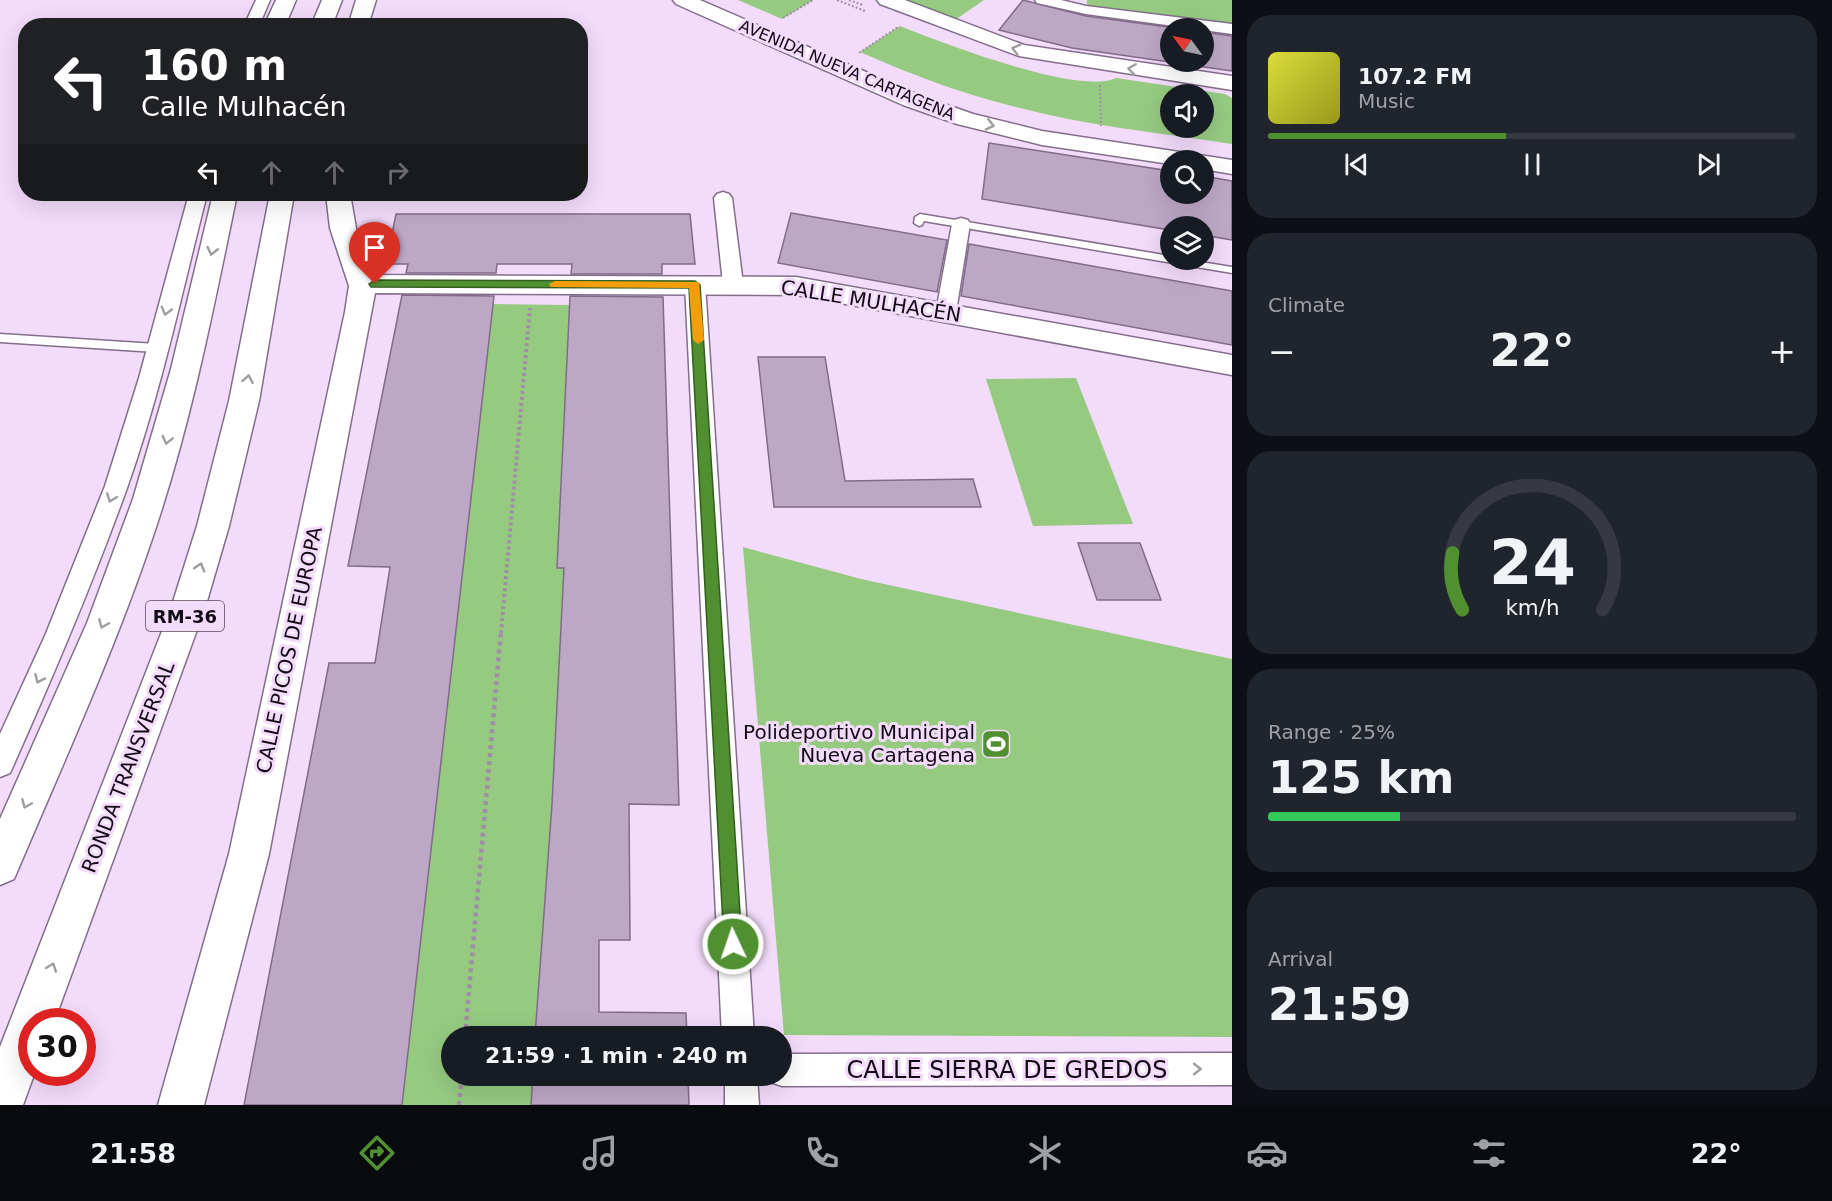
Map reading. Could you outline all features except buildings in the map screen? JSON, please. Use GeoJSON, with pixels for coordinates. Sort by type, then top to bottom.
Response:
{"type":"FeatureCollection","features":[{"type":"Feature","properties":{"kind":"main road"},"geometry":{"type":"LineString","coordinates":[[278,18],[286,0]]}},
{"type":"Feature","properties":{"kind":"main road"},"geometry":{"type":"LineString","coordinates":[[325,18],[333,0]]}},
{"type":"Feature","properties":{"kind":"main road"},"geometry":{"type":"LineString","coordinates":[[360,18],[366,0]]}},
{"type":"Feature","properties":{"kind":"main road","name":"AVENIDA NUEVA CARTAGENA"},"geometry":{"type":"LineString","coordinates":[[683,0],[895,93],[949,114],[1042,138],[1160,156]]}},
{"type":"Feature","properties":{"kind":"main road"},"geometry":{"type":"LineString","coordinates":[[887,0],[1019,50],[1232,82]]}},
{"type":"Feature","properties":{"kind":"main road"},"geometry":{"type":"LineString","coordinates":[[1214,164],[1232,167]]}},
{"type":"Feature","properties":{"kind":"main road"},"geometry":{"type":"LineString","coordinates":[[0,865],[101,629],[135,542],[165,448],[223,201]]}},
{"type":"Feature","properties":{"kind":"main road","name":"RONDA TRANSVERSAL"},"geometry":{"type":"LineString","coordinates":[[37,1008],[188,608],[213,526],[244,401],[281,201]]}},
{"type":"Feature","properties":{"kind":"main road","name":"CALLE PICOS DE EUROPA"},"geometry":{"type":"LineString","coordinates":[[182,1105],[249,854],[359,312],[362,284],[343,228],[339,201]]}},
{"type":"Feature","properties":{"kind":"main road","name":"CALLE MULHACÉN"},"geometry":{"type":"LineString","coordinates":[[362,284],[734,284],[807,287],[1232,365]]}},
{"type":"Feature","properties":{"kind":"main road","name":"RONDA TRANSVERSAL"},"geometry":{"type":"LineString","coordinates":[[0,1105],[18,1058]]}},
{"type":"Feature","properties":{"kind":"street"},"geometry":{"type":"LineString","coordinates":[[255,18],[263,0]]}},
{"type":"Feature","properties":{"kind":"street"},"geometry":{"type":"LineString","coordinates":[[1042,0],[1232,29]]}},
{"type":"Feature","properties":{"kind":"street"},"geometry":{"type":"LineString","coordinates":[[723,198],[734,284]]}},
{"type":"Feature","properties":{"kind":"street"},"geometry":{"type":"LineString","coordinates":[[0,764],[58,636],[116,486],[150,378],[196,201]]}},
{"type":"Feature","properties":{"kind":"street"},"geometry":{"type":"LineString","coordinates":[[946,312],[961,224]]}},
{"type":"Feature","properties":{"kind":"street"},"geometry":{"type":"LineString","coordinates":[[695,285],[737,1026]]}},
{"type":"Feature","properties":{"kind":"street","name":"CALLE SIERRA DE GREDOS"},"geometry":{"type":"LineString","coordinates":[[792,1070],[1232,1069]]}},
{"type":"Feature","properties":{"kind":"street"},"geometry":{"type":"LineString","coordinates":[[741,1086],[742,1105]]}},
{"type":"Feature","properties":{"kind":"lane"},"geometry":{"type":"LineString","coordinates":[[919,223],[920,217],[1232,270]]}},
{"type":"Feature","properties":{"kind":"lane"},"geometry":{"type":"LineString","coordinates":[[0,338],[156,348]]}},
{"type":"Feature","properties":{"kind":"path"},"geometry":{"type":"LineString","coordinates":[[777,22],[813,0]]}},
{"type":"Feature","properties":{"kind":"path"},"geometry":{"type":"LineString","coordinates":[[773,15],[792,23]]}},
{"type":"Feature","properties":{"kind":"path"},"geometry":{"type":"LineString","coordinates":[[866,59],[856,55],[900,26]]}},
{"type":"Feature","properties":{"kind":"path"},"geometry":{"type":"LineString","coordinates":[[851,48],[870,56]]}},
{"type":"Feature","properties":{"kind":"path"},"geometry":{"type":"LineString","coordinates":[[1092,128],[1101,129],[1099,78],[1110,72],[1110,65]]}},
{"type":"Feature","properties":{"kind":"path"},"geometry":{"type":"LineString","coordinates":[[1092,123],[1101,124]]}},
{"type":"Feature","properties":{"kind":"path"},"geometry":{"type":"LineString","coordinates":[[466,1026],[531,301]]}},
{"type":"Feature","properties":{"kind":"path"},"geometry":{"type":"LineString","coordinates":[[459,1105],[461,1086]]}},
{"type":"Feature","properties":{"kind":"green space"},"geometry":{"type":"Polygon","coordinates":[[[738,0],[813,0],[782,19],[738,0]]]}},
{"type":"Feature","properties":{"kind":"green space"},"geometry":{"type":"Polygon","coordinates":[[[904,0],[984,0],[955,20],[904,0]]]}},
{"type":"Feature","properties":{"kind":"green space"},"geometry":{"type":"Polygon","coordinates":[[[1087,0],[1232,0],[1232,26],[1214,24],[1214,18],[1174,18],[1087,6],[1087,0]]]}},
{"type":"Feature","properties":{"kind":"green space"},"geometry":{"type":"Polygon","coordinates":[[[900,26],[976,54],[1042,74],[1072,80],[1098,82],[1116,78],[1160,84],[1160,133],[1020,108],[979,97],[899,69],[860,52],[900,26]]]}},
{"type":"Feature","properties":{"kind":"green space"},"geometry":{"type":"Polygon","coordinates":[[[1214,92],[1232,98],[1232,144],[1192,138],[1214,138],[1214,92]]]}},
{"type":"Feature","properties":{"kind":"green space"},"geometry":{"type":"Polygon","coordinates":[[[493,304],[570,305],[671,567],[562,612],[552,804],[536,1026],[441,1026],[441,1086],[532,1086],[531,1105],[401,1105],[493,304]]]}},
{"type":"Feature","properties":{"kind":"green space"},"geometry":{"type":"Polygon","coordinates":[[[1076,378],[1133,524],[1033,526],[986,379],[1076,378]]]}},
{"type":"Feature","properties":{"kind":"green space","name":"Polideportivo Municipal Nueva Cartagena"},"geometry":{"type":"Polygon","coordinates":[[[743,547],[861,579],[1232,659],[1232,1037],[792,1035],[792,1026],[783,1026],[743,547]]]}},
{"type":"Feature","properties":{"kind":"slow traffic"},"geometry":{"type":"LineString","coordinates":[[555,284],[695,285],[698,340]]}},
{"type":"Feature","properties":{"kind":"place","name":"Polideportivo Municipal Nueva Cartagena"},"geometry":{"type":"Point","coordinates":[996,744]}},
{"type":"Feature","properties":{"kind":"route"},"geometry":{"type":"LineString","coordinates":[[375,284],[695,285],[733,944]]}}]}
